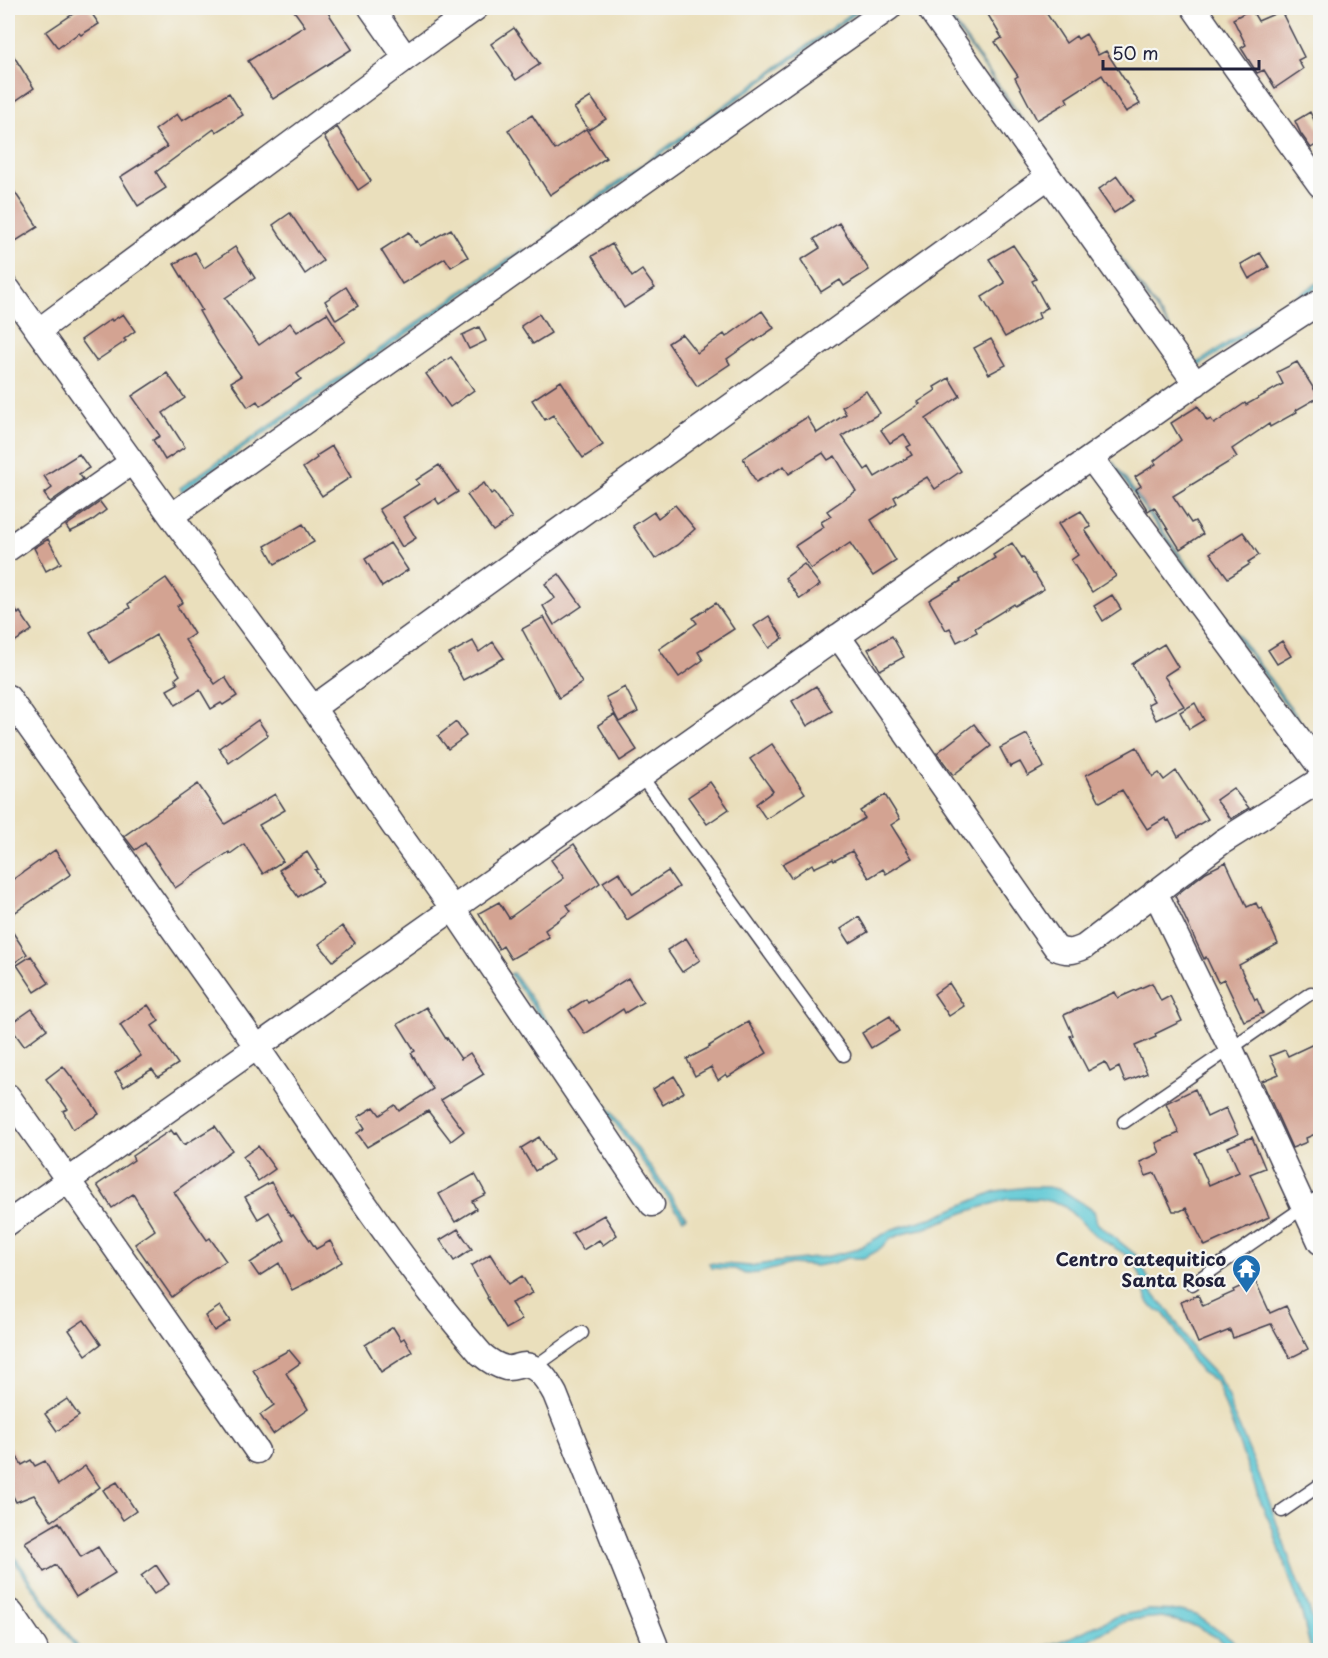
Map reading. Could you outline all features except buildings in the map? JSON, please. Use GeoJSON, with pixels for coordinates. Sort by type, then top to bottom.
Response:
{"type":"FeatureCollection","features":[{"type":"Feature","properties":{"kind":"highway"},"geometry":{"type":"LineString","coordinates":[[8,1616],[31,1650]]}},
{"type":"Feature","properties":{"kind":"street"},"geometry":{"type":"LineString","coordinates":[[371,8],[406,58]]}},
{"type":"Feature","properties":{"kind":"street"},"geometry":{"type":"LineString","coordinates":[[38,331],[476,8]]}},
{"type":"Feature","properties":{"kind":"street"},"geometry":{"type":"LineString","coordinates":[[171,516],[889,8]]}},
{"type":"Feature","properties":{"kind":"street"},"geometry":{"type":"LineString","coordinates":[[929,8],[1196,384]]}},
{"type":"Feature","properties":{"kind":"street"},"geometry":{"type":"LineString","coordinates":[[1194,8],[1320,184]]}},
{"type":"Feature","properties":{"kind":"street"},"geometry":{"type":"LineString","coordinates":[[314,708],[1048,177]]}},
{"type":"Feature","properties":{"kind":"street"},"geometry":{"type":"LineString","coordinates":[[8,289],[171,516],[314,708],[652,1204]]}},
{"type":"Feature","properties":{"kind":"street"},"geometry":{"type":"LineString","coordinates":[[8,1223],[1196,384],[1320,302]]}},
{"type":"Feature","properties":{"kind":"street"},"geometry":{"type":"LineString","coordinates":[[1091,458],[1320,767]]}},
{"type":"Feature","properties":{"kind":"street"},"geometry":{"type":"LineString","coordinates":[[8,549],[132,462]]}},
{"type":"Feature","properties":{"kind":"street"},"geometry":{"type":"LineString","coordinates":[[838,636],[1056,948],[1064,952],[1073,952],[1084,947],[1222,842],[1320,780]]}},
{"type":"Feature","properties":{"kind":"street"},"geometry":{"type":"LineString","coordinates":[[8,697],[257,1047],[366,1206],[454,1324],[490,1362],[507,1368],[525,1365],[544,1376],[555,1394],[655,1644]]}},
{"type":"Feature","properties":{"kind":"street"},"geometry":{"type":"LineString","coordinates":[[1155,891],[1232,1049],[1312,1202],[1320,1242]]}},
{"type":"Feature","properties":{"kind":"street"},"geometry":{"type":"LineString","coordinates":[[8,1096],[257,1451]]}},
{"type":"Feature","properties":{"kind":"lane"},"geometry":{"type":"LineString","coordinates":[[641,776],[844,1055]]}},
{"type":"Feature","properties":{"kind":"lane"},"geometry":{"type":"LineString","coordinates":[[1124,1122],[1311,993]]}},
{"type":"Feature","properties":{"kind":"lane"},"geometry":{"type":"LineString","coordinates":[[1192,1284],[1312,1202]]}},
{"type":"Feature","properties":{"kind":"lane"},"geometry":{"type":"LineString","coordinates":[[533,1368],[582,1333]]}},
{"type":"Feature","properties":{"kind":"lane"},"geometry":{"type":"LineString","coordinates":[[1282,1511],[1320,1485]]}},
{"type":"Feature","properties":{"kind":"water"},"geometry":{"type":"Polygon","coordinates":[[[859,8],[863,8],[551,234],[549,232],[859,8]]]}},
{"type":"Feature","properties":{"kind":"water"},"geometry":{"type":"Polygon","coordinates":[[[942,8],[1196,364],[1320,281],[1320,285],[1197,367],[942,8]]]}},
{"type":"Feature","properties":{"kind":"water"},"geometry":{"type":"Polygon","coordinates":[[[523,249],[525,251],[182,491],[180,488],[523,249]]]}},
{"type":"Feature","properties":{"kind":"water"},"geometry":{"type":"Polygon","coordinates":[[[1113,462],[1320,748],[1320,752],[1112,464],[1113,462]]]}},
{"type":"Feature","properties":{"kind":"water"},"geometry":{"type":"Polygon","coordinates":[[[513,973],[686,1217],[683,1219],[510,974],[513,973]]]}},
{"type":"Feature","properties":{"kind":"water"},"geometry":{"type":"Polygon","coordinates":[[[1028,1187],[1062,1190],[1094,1211],[1097,1223],[1137,1256],[1150,1282],[1152,1292],[1170,1312],[1195,1353],[1217,1376],[1229,1397],[1231,1410],[1257,1470],[1316,1629],[1319,1650],[1311,1650],[1302,1614],[1272,1527],[1260,1501],[1216,1381],[1201,1372],[1173,1326],[1163,1313],[1152,1307],[1146,1299],[1143,1282],[1136,1265],[1128,1256],[1096,1236],[1062,1204],[1040,1199],[1007,1199],[892,1238],[877,1251],[864,1258],[847,1258],[816,1266],[791,1264],[759,1273],[745,1274],[735,1269],[711,1268],[709,1263],[750,1266],[825,1257],[855,1250],[893,1229],[934,1217],[996,1191],[1028,1187]]]}},
{"type":"Feature","properties":{"kind":"water"},"geometry":{"type":"Polygon","coordinates":[[[8,1547],[80,1650],[77,1650],[8,1552],[8,1547]]]}},
{"type":"Feature","properties":{"kind":"water"},"geometry":{"type":"Polygon","coordinates":[[[1148,1610],[1181,1611],[1196,1615],[1246,1650],[1231,1650],[1216,1637],[1198,1627],[1162,1617],[1128,1620],[1082,1643],[1060,1650],[1009,1650],[1035,1649],[1067,1639],[1117,1616],[1148,1610]]]}},
{"type":"Feature","properties":{"kind":"place","name":"Centro catequitico Santa Rosa"},"geometry":{"type":"Point","coordinates":[1247,1294]}}]}
